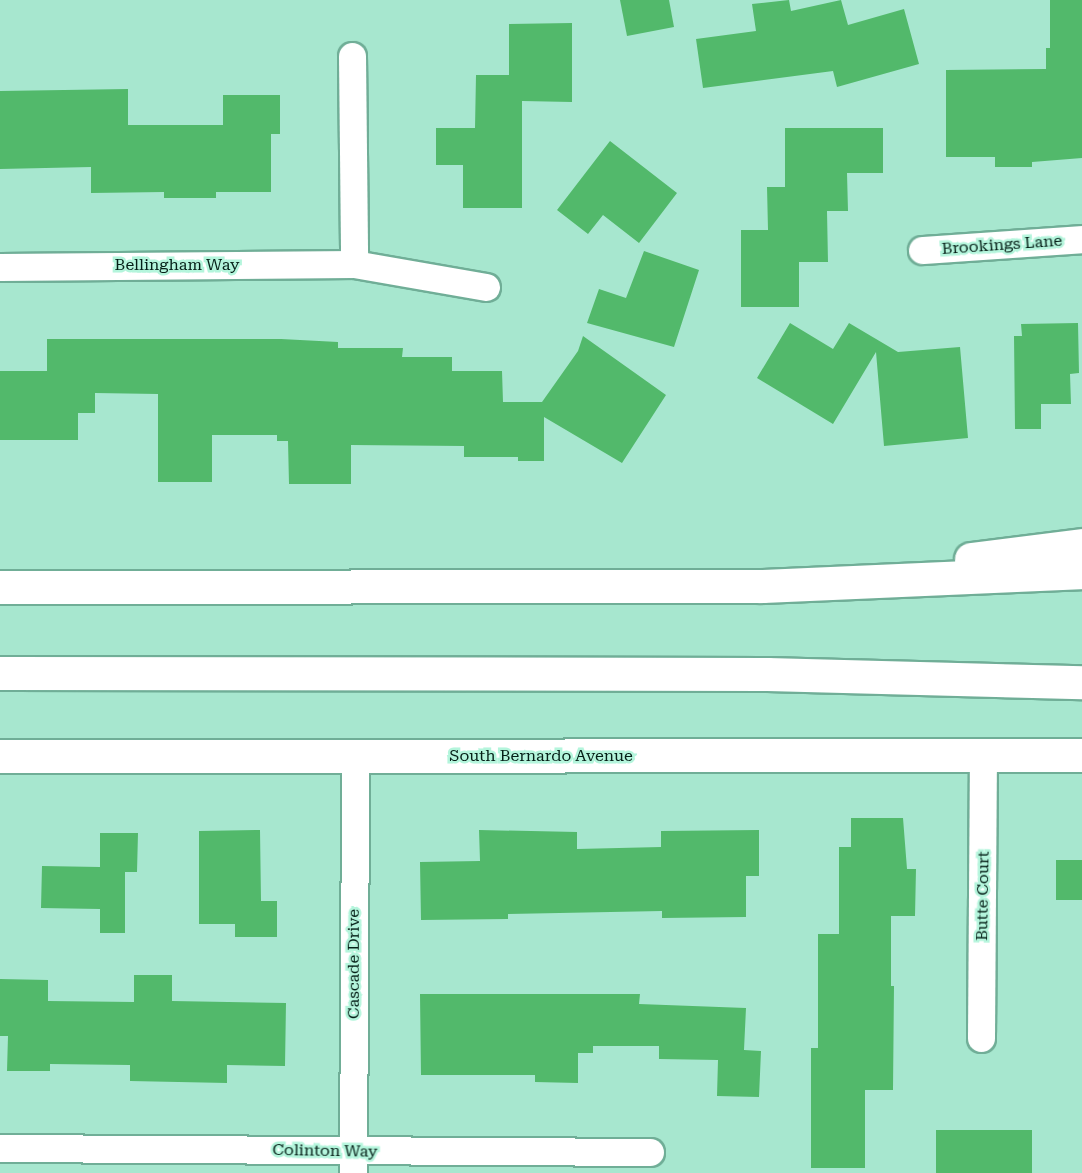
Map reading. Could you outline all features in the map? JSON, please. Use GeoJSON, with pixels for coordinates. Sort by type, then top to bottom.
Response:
{"type":"FeatureCollection","features":[{"type":"Feature","properties":{"kind":"main road"},"geometry":{"type":"LineString","coordinates":[[762,586],[1082,544]]}},
{"type":"Feature","properties":{"kind":"main road"},"geometry":{"type":"LineString","coordinates":[[0,587],[762,586],[1082,572]]}},
{"type":"Feature","properties":{"kind":"main road"},"geometry":{"type":"LineString","coordinates":[[767,674],[1082,660]]}},
{"type":"Feature","properties":{"kind":"main road"},"geometry":{"type":"LineString","coordinates":[[0,673],[767,674],[1082,682]]}},
{"type":"Feature","properties":{"kind":"main road","name":"South Bernardo Avenue"},"geometry":{"type":"LineString","coordinates":[[0,756],[1082,755]]}},
{"type":"Feature","properties":{"kind":"street"},"geometry":{"type":"LineString","coordinates":[[352,56],[354,264]]}},
{"type":"Feature","properties":{"kind":"street","name":"Brookings Lane"},"geometry":{"type":"LineString","coordinates":[[922,250],[1082,238]]}},
{"type":"Feature","properties":{"kind":"street","name":"Bellingham Way"},"geometry":{"type":"LineString","coordinates":[[0,267],[354,264],[486,287]]}},
{"type":"Feature","properties":{"kind":"street","name":"Butte Court"},"geometry":{"type":"LineString","coordinates":[[981,1038],[982,755]]}},
{"type":"Feature","properties":{"kind":"street","name":"Cascade Drive"},"geometry":{"type":"LineString","coordinates":[[353,1163],[355,756]]}},
{"type":"Feature","properties":{"kind":"street","name":"Colinton Way"},"geometry":{"type":"LineString","coordinates":[[0,1148],[353,1163],[650,1152]]}},
{"type":"Feature","properties":{"kind":"building"},"geometry":{"type":"Polygon","coordinates":[[[620,0],[669,0],[674,27],[627,36],[620,0]]]}},
{"type":"Feature","properties":{"kind":"building"},"geometry":{"type":"Polygon","coordinates":[[[789,0],[791,11],[841,0],[848,25],[904,9],[919,64],[837,87],[833,71],[703,88],[696,39],[756,31],[752,4],[789,0]]]}},
{"type":"Feature","properties":{"kind":"building"},"geometry":{"type":"Polygon","coordinates":[[[1050,0],[1082,0],[1082,158],[1032,162],[1032,167],[995,167],[995,157],[946,157],[946,70],[1046,69],[1046,48],[1050,48],[1050,0]]]}},
{"type":"Feature","properties":{"kind":"building"},"geometry":{"type":"Polygon","coordinates":[[[572,23],[572,102],[522,101],[522,208],[463,208],[463,165],[436,165],[436,128],[475,128],[476,75],[509,75],[509,24],[572,23]]]}},
{"type":"Feature","properties":{"kind":"building"},"geometry":{"type":"Polygon","coordinates":[[[128,89],[128,125],[223,125],[223,95],[280,95],[280,134],[271,134],[271,192],[216,192],[216,198],[164,198],[164,192],[91,193],[91,167],[0,169],[0,91],[128,89]]]}},
{"type":"Feature","properties":{"kind":"building"},"geometry":{"type":"Polygon","coordinates":[[[785,128],[883,128],[883,173],[847,173],[848,211],[827,211],[828,262],[799,262],[799,307],[741,307],[741,230],[768,230],[767,187],[785,187],[785,128]]]}},
{"type":"Feature","properties":{"kind":"building"},"geometry":{"type":"Polygon","coordinates":[[[610,141],[677,193],[639,243],[603,215],[588,234],[557,210],[610,141]]]}},
{"type":"Feature","properties":{"kind":"building"},"geometry":{"type":"Polygon","coordinates":[[[644,251],[699,270],[674,347],[587,323],[599,289],[626,298],[644,251]]]}},
{"type":"Feature","properties":{"kind":"building"},"geometry":{"type":"Polygon","coordinates":[[[790,323],[833,349],[849,323],[898,352],[960,347],[968,438],[884,446],[876,352],[833,424],[757,378],[790,323]]]}},
{"type":"Feature","properties":{"kind":"building"},"geometry":{"type":"Polygon","coordinates":[[[1078,323],[1079,373],[1070,374],[1071,404],[1041,404],[1041,429],[1015,429],[1014,336],[1022,336],[1021,324],[1078,323]]]}},
{"type":"Feature","properties":{"kind":"building"},"geometry":{"type":"Polygon","coordinates":[[[583,336],[666,395],[622,463],[544,417],[544,461],[518,461],[518,457],[464,457],[464,446],[351,445],[351,484],[289,484],[288,441],[277,441],[277,435],[212,435],[212,482],[158,482],[158,394],[95,393],[95,413],[78,413],[78,440],[0,440],[0,371],[47,371],[47,339],[281,339],[338,342],[338,348],[403,348],[402,357],[452,357],[452,371],[502,371],[503,402],[542,402],[578,351],[583,336]]]}},
{"type":"Feature","properties":{"kind":"building"},"geometry":{"type":"Polygon","coordinates":[[[851,818],[903,818],[907,869],[916,869],[915,916],[891,916],[891,986],[894,986],[893,1090],[865,1090],[865,1168],[811,1168],[811,1048],[818,1048],[818,934],[839,934],[839,847],[851,847],[851,818]]]}},
{"type":"Feature","properties":{"kind":"building"},"geometry":{"type":"Polygon","coordinates":[[[260,830],[261,901],[277,901],[277,937],[235,937],[235,924],[199,924],[199,831],[260,830]]]}},
{"type":"Feature","properties":{"kind":"building"},"geometry":{"type":"Polygon","coordinates":[[[479,830],[577,832],[577,849],[661,847],[661,831],[759,830],[759,876],[746,876],[746,917],[662,918],[662,911],[508,914],[508,919],[421,920],[420,862],[480,861],[479,830]]]}},
{"type":"Feature","properties":{"kind":"building"},"geometry":{"type":"Polygon","coordinates":[[[100,833],[138,833],[137,872],[125,872],[125,933],[100,933],[100,909],[41,908],[42,866],[100,867],[100,833]]]}},
{"type":"Feature","properties":{"kind":"building"},"geometry":{"type":"Polygon","coordinates":[[[1056,860],[1082,860],[1082,900],[1056,900],[1056,860]]]}},
{"type":"Feature","properties":{"kind":"building"},"geometry":{"type":"Polygon","coordinates":[[[134,975],[172,975],[172,1001],[286,1003],[285,1066],[227,1065],[227,1083],[130,1081],[130,1065],[50,1064],[50,1071],[7,1071],[8,1036],[0,1036],[0,979],[48,980],[48,1001],[134,1002],[134,975]]]}},
{"type":"Feature","properties":{"kind":"building"},"geometry":{"type":"Polygon","coordinates":[[[420,994],[640,994],[639,1004],[746,1008],[744,1050],[761,1051],[759,1097],[717,1096],[718,1060],[659,1059],[659,1046],[593,1046],[593,1053],[578,1053],[578,1083],[535,1082],[535,1075],[421,1075],[420,994]]]}},
{"type":"Feature","properties":{"kind":"building"},"geometry":{"type":"Polygon","coordinates":[[[936,1130],[1032,1130],[1032,1173],[936,1173],[936,1130]]]}}]}
